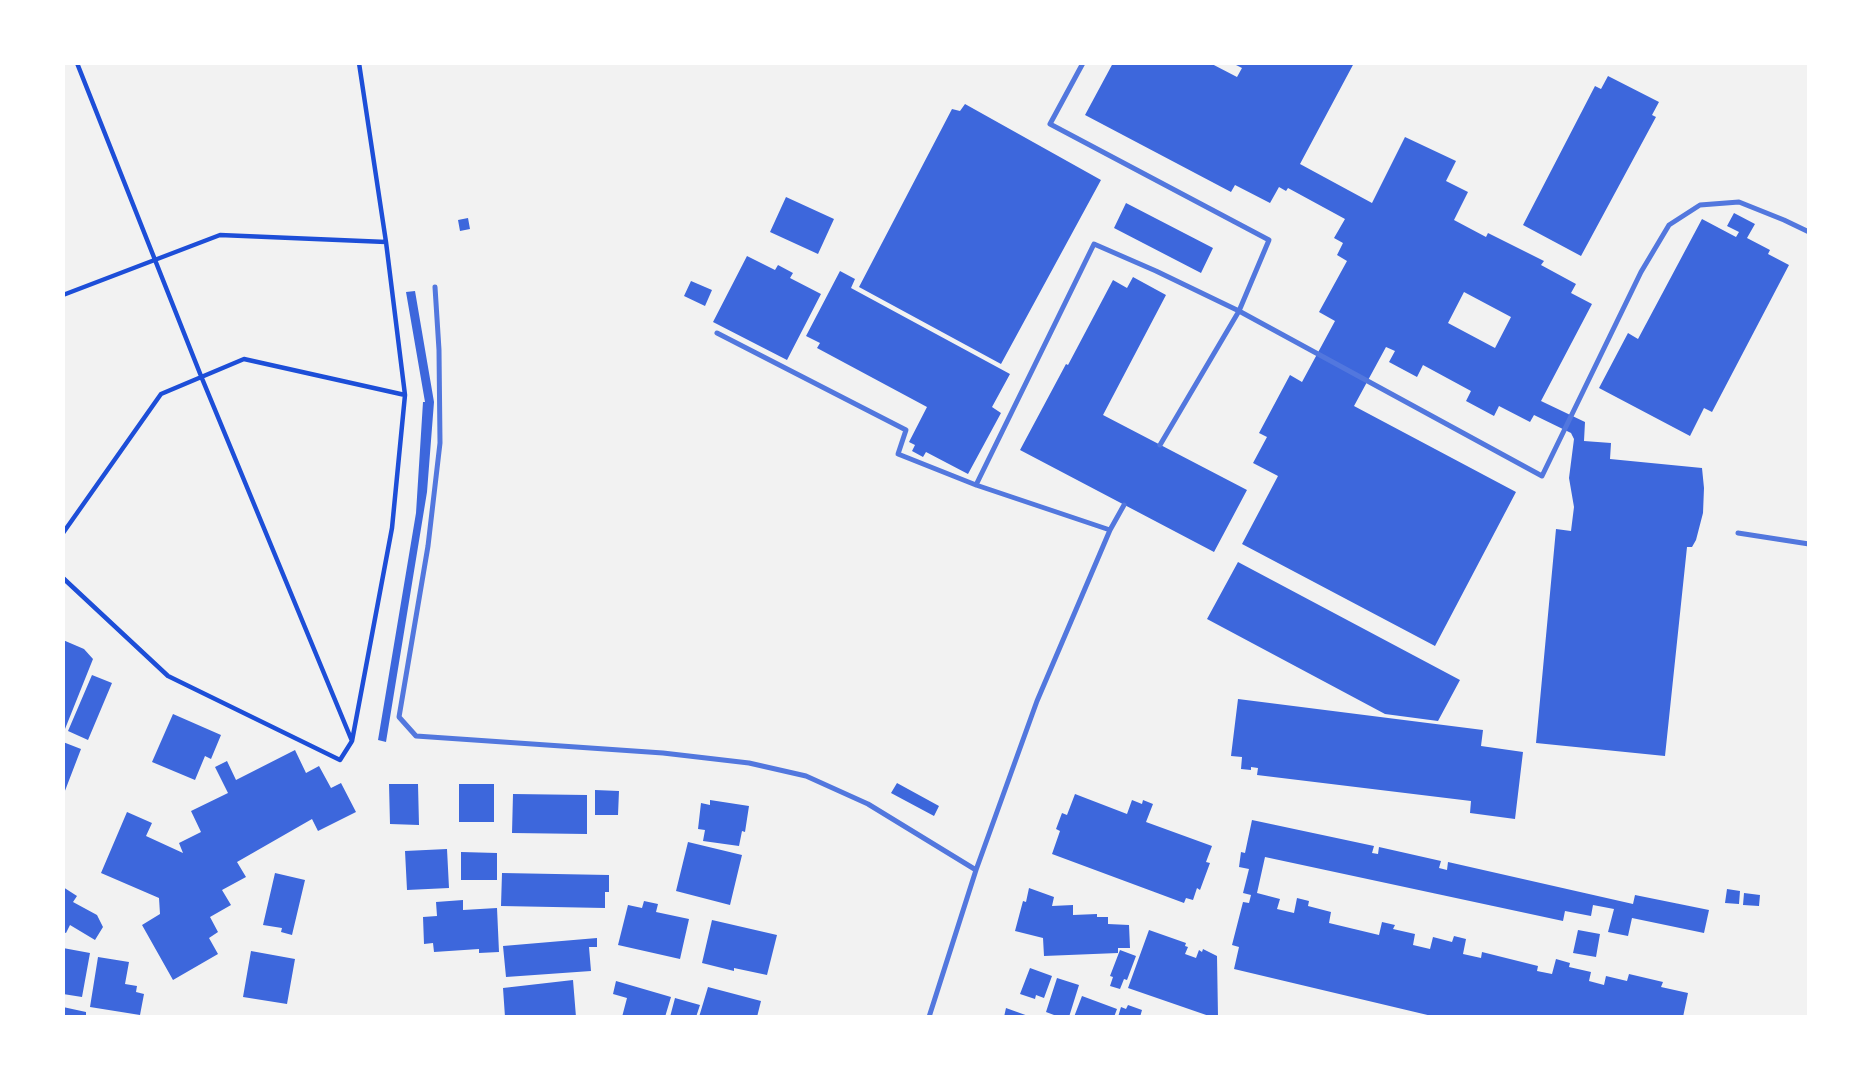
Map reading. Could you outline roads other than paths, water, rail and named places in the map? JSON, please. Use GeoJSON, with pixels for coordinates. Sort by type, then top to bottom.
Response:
{"type":"FeatureCollection","features":[{"type":"Feature","properties":{"kind":"lane"},"geometry":{"type":"LineString","coordinates":[[1083,63],[1050,124],[1269,240],[1239,311],[1160,445]]}},
{"type":"Feature","properties":{"kind":"lane"},"geometry":{"type":"LineString","coordinates":[[976,485],[1094,244],[1239,311],[1542,476],[1641,272],[1670,225],[1700,205],[1739,202],[1809,232]]}},
{"type":"Feature","properties":{"kind":"lane"},"geometry":{"type":"LineString","coordinates":[[435,287],[440,443],[428,546],[399,717],[416,736],[663,753],[748,763],[806,776],[868,804],[976,870]]}},
{"type":"Feature","properties":{"kind":"lane"},"geometry":{"type":"LineString","coordinates":[[717,333],[906,430],[898,454],[976,485],[1110,530]]}},
{"type":"Feature","properties":{"kind":"lane"},"geometry":{"type":"LineString","coordinates":[[929,1017],[976,870],[1037,701],[1110,530],[1124,505]]}},
{"type":"Feature","properties":{"kind":"lane"},"geometry":{"type":"LineString","coordinates":[[1738,533],[1809,544]]}}]}
